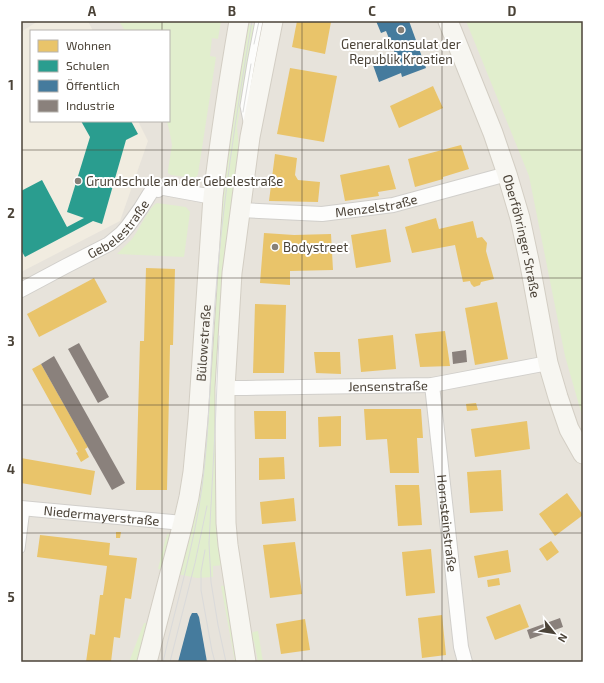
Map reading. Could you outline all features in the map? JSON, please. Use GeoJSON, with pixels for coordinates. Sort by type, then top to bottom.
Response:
{"type":"FeatureCollection","features":[{"type":"Feature","properties":{"kind":"main road","name":"Bülowstraße"},"geometry":{"type":"LineString","coordinates":[[147,662],[183,523],[194,465],[213,196],[239,21]]}},
{"type":"Feature","properties":{"kind":"main road","name":"Bülowstraße"},"geometry":{"type":"LineString","coordinates":[[246,662],[226,523],[225,388],[232,273],[250,137],[273,21]]}},
{"type":"Feature","properties":{"kind":"main road","name":"Oberföhringer Straße"},"geometry":{"type":"LineString","coordinates":[[448,21],[508,174],[520,218],[530,265],[548,363],[569,429],[583,454]]}},
{"type":"Feature","properties":{"kind":"street","name":"Menzelstraße"},"geometry":{"type":"LineString","coordinates":[[241,210],[322,214],[393,205],[508,174]]}},
{"type":"Feature","properties":{"kind":"street","name":"Gebelestraße"},"geometry":{"type":"LineString","coordinates":[[21,290],[109,244],[128,226],[153,189],[158,190],[158,188],[164,188],[213,196]]}},
{"type":"Feature","properties":{"kind":"street","name":"Jensenstraße"},"geometry":{"type":"LineString","coordinates":[[225,388],[432,384],[548,363]]}},
{"type":"Feature","properties":{"kind":"street","name":"Hornsteinstraße"},"geometry":{"type":"LineString","coordinates":[[432,384],[461,647],[465,662]]}},
{"type":"Feature","properties":{"kind":"street","name":"Niedermayerstraße"},"geometry":{"type":"LineString","coordinates":[[24,508],[183,523]]}},
{"type":"Feature","properties":{"kind":"lane"},"geometry":{"type":"LineString","coordinates":[[250,137],[244,106],[259,21]]}},
{"type":"Feature","properties":{"kind":"lane"},"geometry":{"type":"LineString","coordinates":[[21,549],[24,508]]}},
{"type":"Feature","properties":{"kind":"shaded area"},"geometry":{"type":"Polygon","coordinates":[[[21,21],[583,21],[583,662],[21,662],[21,21]]]}},
{"type":"Feature","properties":{"kind":"shaded area","name":"Grundschule an der Gebelestraße"},"geometry":{"type":"Polygon","coordinates":[[[38,21],[88,21],[92,30],[30,30],[30,122],[138,122],[148,141],[120,221],[21,272],[21,32],[38,21]]]}},
{"type":"Feature","properties":{"kind":"green space"},"geometry":{"type":"Polygon","coordinates":[[[119,21],[221,21],[218,39],[212,38],[210,56],[216,57],[198,174],[194,178],[171,175],[168,173],[172,145],[167,122],[170,122],[170,30],[124,30],[119,21]]]}},
{"type":"Feature","properties":{"kind":"green space"},"geometry":{"type":"Polygon","coordinates":[[[466,21],[583,21],[583,419],[565,356],[529,176],[466,21]]]}},
{"type":"Feature","properties":{"kind":"green space"},"geometry":{"type":"Polygon","coordinates":[[[245,24],[254,25],[237,127],[240,158],[225,565],[213,566],[213,577],[197,578],[177,574],[217,217],[245,24]]]}},
{"type":"Feature","properties":{"kind":"green space"},"geometry":{"type":"Polygon","coordinates":[[[157,203],[186,207],[190,212],[184,257],[117,254],[132,239],[151,209],[157,203]]]}},
{"type":"Feature","properties":{"kind":"green space"},"geometry":{"type":"Polygon","coordinates":[[[168,533],[170,538],[164,570],[158,569],[165,541],[168,533]]]}},
{"type":"Feature","properties":{"kind":"green space"},"geometry":{"type":"Polygon","coordinates":[[[228,585],[239,662],[235,662],[221,586],[228,585]]]}},
{"type":"Feature","properties":{"kind":"green space"},"geometry":{"type":"Polygon","coordinates":[[[144,623],[150,624],[142,648],[136,662],[129,662],[144,623]]]}},
{"type":"Feature","properties":{"kind":"green space"},"geometry":{"type":"Polygon","coordinates":[[[258,631],[263,662],[258,662],[254,641],[250,641],[249,637],[253,632],[258,631]]]}},
{"type":"Feature","properties":{"kind":"building: Wohnen"},"geometry":{"type":"Polygon","coordinates":[[[297,21],[331,22],[325,54],[292,47],[297,21]]]}},
{"type":"Feature","properties":{"kind":"building: Wohnen"},"geometry":{"type":"Polygon","coordinates":[[[290,68],[337,76],[324,142],[277,134],[290,68]]]}},
{"type":"Feature","properties":{"kind":"building: Wohnen"},"geometry":{"type":"Polygon","coordinates":[[[433,86],[443,108],[399,128],[390,106],[433,86]]]}},
{"type":"Feature","properties":{"kind":"building: Wohnen"},"geometry":{"type":"Polygon","coordinates":[[[461,145],[469,169],[443,177],[443,179],[415,187],[408,159],[461,145]]]}},
{"type":"Feature","properties":{"kind":"building: Wohnen"},"geometry":{"type":"Polygon","coordinates":[[[275,154],[297,158],[295,175],[298,180],[320,182],[318,202],[269,201],[275,154]]]}},
{"type":"Feature","properties":{"kind":"building: Wohnen"},"geometry":{"type":"Polygon","coordinates":[[[389,165],[396,189],[378,192],[379,196],[345,201],[340,175],[389,165]]]}},
{"type":"Feature","properties":{"kind":"building: Wohnen"},"geometry":{"type":"Polygon","coordinates":[[[436,218],[439,229],[473,221],[477,238],[482,237],[487,243],[486,251],[494,279],[481,282],[480,285],[474,287],[470,281],[463,282],[455,245],[412,253],[405,227],[436,218]]]}},
{"type":"Feature","properties":{"kind":"building: Wohnen"},"geometry":{"type":"Polygon","coordinates":[[[386,229],[391,262],[356,268],[351,235],[386,229]]]}},
{"type":"Feature","properties":{"kind":"building: Wohnen"},"geometry":{"type":"Polygon","coordinates":[[[264,233],[294,235],[331,234],[333,270],[290,271],[290,285],[260,283],[264,233]]]}},
{"type":"Feature","properties":{"kind":"building: Wohnen"},"geometry":{"type":"Polygon","coordinates":[[[146,268],[175,269],[173,345],[170,345],[167,490],[136,490],[140,341],[144,341],[146,268]]]}},
{"type":"Feature","properties":{"kind":"building: Wohnen"},"geometry":{"type":"Polygon","coordinates":[[[94,278],[107,302],[39,337],[27,314],[94,278]]]}},
{"type":"Feature","properties":{"kind":"building: Wohnen"},"geometry":{"type":"Polygon","coordinates":[[[497,302],[508,359],[475,365],[465,308],[497,302]]]}},
{"type":"Feature","properties":{"kind":"building: Wohnen"},"geometry":{"type":"Polygon","coordinates":[[[255,304],[286,305],[284,373],[253,373],[255,304]]]}},
{"type":"Feature","properties":{"kind":"building: Wohnen"},"geometry":{"type":"Polygon","coordinates":[[[445,331],[450,366],[420,367],[415,334],[445,331]]]}},
{"type":"Feature","properties":{"kind":"building: Wohnen"},"geometry":{"type":"Polygon","coordinates":[[[393,335],[396,369],[361,372],[358,339],[393,335]]]}},
{"type":"Feature","properties":{"kind":"building: Wohnen"},"geometry":{"type":"Polygon","coordinates":[[[314,352],[340,352],[341,374],[316,373],[314,352]]]}},
{"type":"Feature","properties":{"kind":"building: Wohnen"},"geometry":{"type":"Polygon","coordinates":[[[41,364],[88,447],[85,449],[89,457],[81,462],[76,453],[78,452],[32,369],[41,364]]]}},
{"type":"Feature","properties":{"kind":"building: Wohnen"},"geometry":{"type":"Polygon","coordinates":[[[476,403],[478,410],[467,411],[466,404],[476,403]]]}},
{"type":"Feature","properties":{"kind":"building: Wohnen"},"geometry":{"type":"Polygon","coordinates":[[[364,409],[421,409],[423,438],[417,438],[419,473],[390,473],[387,439],[366,440],[364,409]]]}},
{"type":"Feature","properties":{"kind":"building: Wohnen"},"geometry":{"type":"Polygon","coordinates":[[[254,411],[286,411],[286,439],[255,439],[254,411]]]}},
{"type":"Feature","properties":{"kind":"building: Wohnen"},"geometry":{"type":"Polygon","coordinates":[[[341,416],[341,446],[319,447],[318,417],[341,416]]]}},
{"type":"Feature","properties":{"kind":"building: Wohnen"},"geometry":{"type":"Polygon","coordinates":[[[527,421],[530,449],[475,457],[471,429],[527,421]]]}},
{"type":"Feature","properties":{"kind":"building: Wohnen"},"geometry":{"type":"Polygon","coordinates":[[[284,457],[285,479],[259,480],[259,458],[284,457]]]}},
{"type":"Feature","properties":{"kind":"building: Wohnen"},"geometry":{"type":"Polygon","coordinates":[[[21,458],[95,471],[91,495],[21,483],[21,458]]]}},
{"type":"Feature","properties":{"kind":"building: Wohnen"},"geometry":{"type":"Polygon","coordinates":[[[501,470],[503,511],[470,513],[467,472],[501,470]]]}},
{"type":"Feature","properties":{"kind":"building: Wohnen"},"geometry":{"type":"Polygon","coordinates":[[[395,485],[419,485],[422,525],[398,526],[395,485]]]}},
{"type":"Feature","properties":{"kind":"building: Wohnen"},"geometry":{"type":"Polygon","coordinates":[[[567,493],[583,515],[555,536],[539,514],[567,493]]]}},
{"type":"Feature","properties":{"kind":"building: Wohnen"},"geometry":{"type":"Polygon","coordinates":[[[294,498],[296,521],[262,524],[260,502],[294,498]]]}},
{"type":"Feature","properties":{"kind":"building: Wohnen"},"geometry":{"type":"Polygon","coordinates":[[[116,532],[121,532],[120,538],[116,538],[116,532]]]}},
{"type":"Feature","properties":{"kind":"building: Wohnen"},"geometry":{"type":"Polygon","coordinates":[[[40,535],[110,543],[109,555],[137,558],[131,599],[125,598],[120,638],[114,637],[111,662],[86,662],[90,634],[95,635],[100,595],[103,595],[107,566],[37,557],[40,535]]]}},
{"type":"Feature","properties":{"kind":"building: Wohnen"},"geometry":{"type":"Polygon","coordinates":[[[551,541],[559,552],[547,561],[539,549],[551,541]]]}},
{"type":"Feature","properties":{"kind":"building: Wohnen"},"geometry":{"type":"Polygon","coordinates":[[[295,542],[302,594],[270,598],[263,545],[295,542]]]}},
{"type":"Feature","properties":{"kind":"building: Wohnen"},"geometry":{"type":"Polygon","coordinates":[[[431,549],[435,593],[406,596],[402,552],[431,549]]]}},
{"type":"Feature","properties":{"kind":"building: Wohnen"},"geometry":{"type":"Polygon","coordinates":[[[508,550],[511,572],[478,578],[474,556],[508,550]]]}},
{"type":"Feature","properties":{"kind":"building: Wohnen"},"geometry":{"type":"Polygon","coordinates":[[[499,578],[500,585],[488,587],[487,580],[499,578]]]}},
{"type":"Feature","properties":{"kind":"building: Wohnen"},"geometry":{"type":"Polygon","coordinates":[[[520,604],[529,627],[495,640],[486,617],[520,604]]]}},
{"type":"Feature","properties":{"kind":"building: Wohnen"},"geometry":{"type":"Polygon","coordinates":[[[442,615],[446,655],[422,658],[418,618],[442,615]]]}},
{"type":"Feature","properties":{"kind":"building: Wohnen"},"geometry":{"type":"Polygon","coordinates":[[[305,619],[310,650],[281,654],[276,624],[305,619]]]}},
{"type":"Feature","properties":{"kind":"building: Schulen"},"geometry":{"type":"Polygon","coordinates":[[[82,122],[132,122],[138,134],[126,140],[102,224],[93,221],[25,257],[21,250],[21,191],[42,180],[67,227],[84,218],[67,212],[90,137],[82,122]]]}},
{"type":"Feature","properties":{"kind":"building: Öffentlich"},"geometry":{"type":"Polygon","coordinates":[[[376,21],[409,21],[426,68],[402,77],[401,73],[379,82],[373,65],[396,56],[386,31],[381,33],[376,21]]]}},
{"type":"Feature","properties":{"kind":"building: Öffentlich"},"geometry":{"type":"Polygon","coordinates":[[[192,613],[197,613],[199,617],[207,662],[178,662],[192,613]]]}},
{"type":"Feature","properties":{"kind":"building: Industrie"},"geometry":{"type":"Polygon","coordinates":[[[79,343],[109,397],[98,403],[68,349],[79,343]]]}},
{"type":"Feature","properties":{"kind":"building: Industrie"},"geometry":{"type":"Polygon","coordinates":[[[466,350],[467,362],[453,364],[452,352],[466,350]]]}},
{"type":"Feature","properties":{"kind":"building: Industrie"},"geometry":{"type":"Polygon","coordinates":[[[54,356],[125,483],[112,490],[41,364],[54,356]]]}},
{"type":"Feature","properties":{"kind":"building: Industrie"},"geometry":{"type":"Polygon","coordinates":[[[560,618],[563,627],[530,639],[527,630],[560,618]]]}},
{"type":"Feature","properties":{"kind":"tram line"},"geometry":{"type":"LineString","coordinates":[[163,662],[190,553],[199,509],[207,441],[213,325],[221,231],[235,126],[252,21]]}},
{"type":"Feature","properties":{"kind":"tram line"},"geometry":{"type":"LineString","coordinates":[[254,44],[259,21]]}},
{"type":"Feature","properties":{"kind":"tram line"},"geometry":{"type":"LineString","coordinates":[[243,112],[251,64]]}},
{"type":"Feature","properties":{"kind":"tram line"},"geometry":{"type":"LineString","coordinates":[[219,336],[209,543],[211,582],[226,662]]}},
{"type":"Feature","properties":{"kind":"tram line"},"geometry":{"type":"LineString","coordinates":[[170,662],[195,563],[207,506]]}},
{"type":"Feature","properties":{"kind":"tram line"},"geometry":{"type":"LineString","coordinates":[[205,550],[201,572],[201,590],[215,662]]}},
{"type":"Feature","properties":{"kind":"place","name":"Generalkonsulat der Republik Kroatien"},"geometry":{"type":"Point","coordinates":[401,30]}},
{"type":"Feature","properties":{"kind":"place","name":"Grundschule an der Gebelestraße"},"geometry":{"type":"Point","coordinates":[78,181]}},
{"type":"Feature","properties":{"kind":"place","name":"Bodystreet"},"geometry":{"type":"Point","coordinates":[275,247]}}]}
